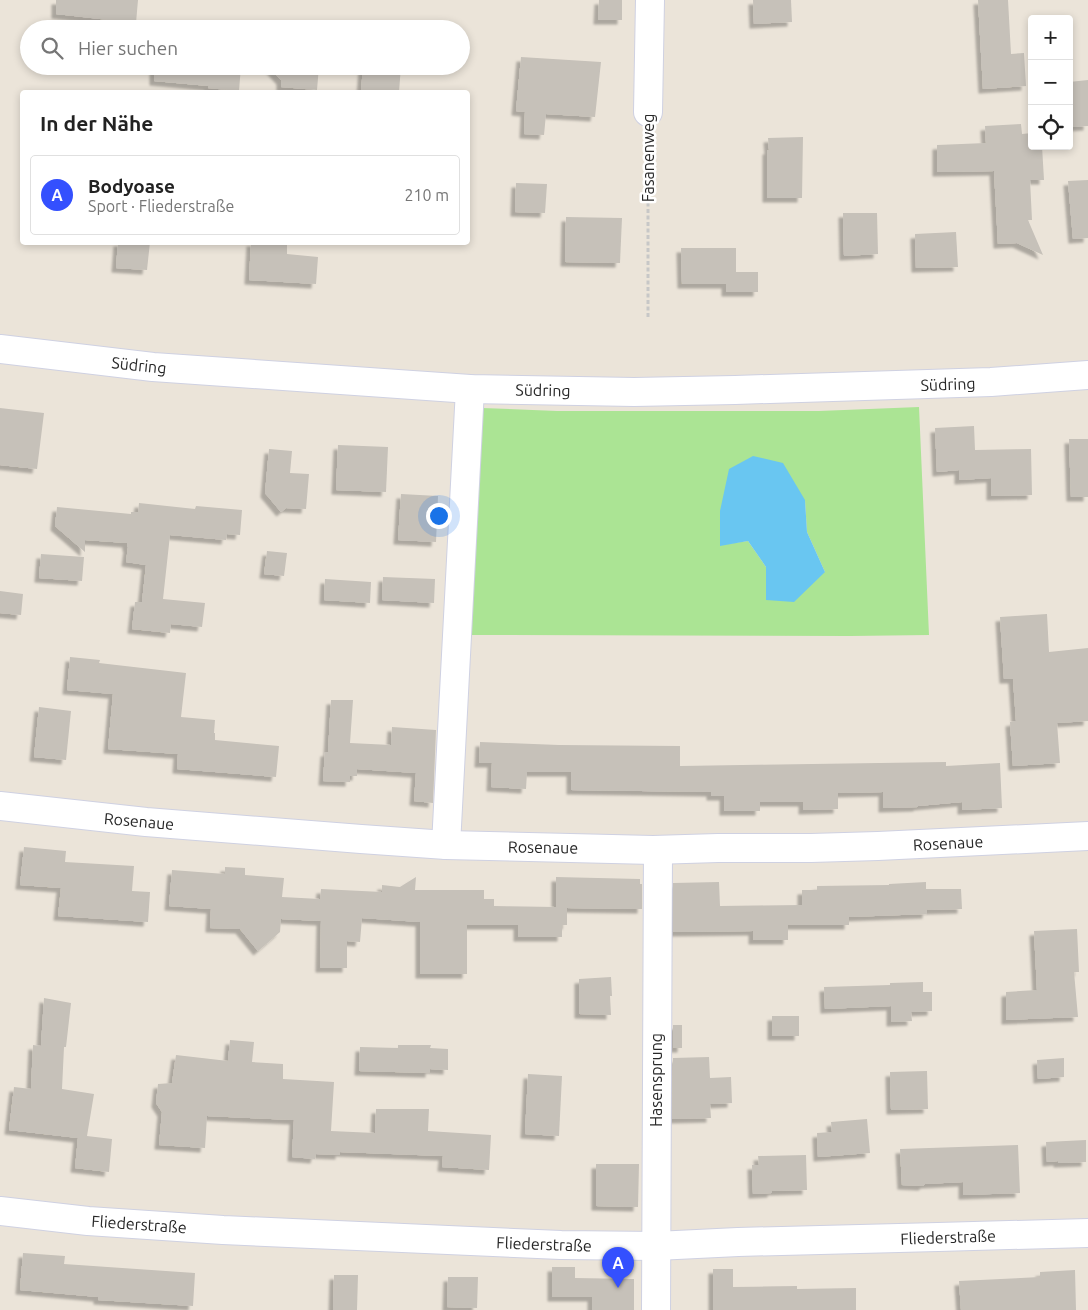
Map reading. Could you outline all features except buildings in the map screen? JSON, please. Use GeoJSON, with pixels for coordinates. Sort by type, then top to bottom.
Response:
{"type":"FeatureCollection","features":[{"type":"Feature","properties":{"kind":"street","name":"Fasanenweg"},"geometry":{"type":"LineString","coordinates":[[648,112],[650,0]]}},
{"type":"Feature","properties":{"kind":"street","name":"Südring"},"geometry":{"type":"LineString","coordinates":[[0,349],[153,366],[470,389],[634,392],[735,390],[992,382],[1088,375]]}},
{"type":"Feature","properties":{"kind":"street"},"geometry":{"type":"LineString","coordinates":[[446,844],[470,389]]}},
{"type":"Feature","properties":{"kind":"street","name":"Rosenaue"},"geometry":{"type":"LineString","coordinates":[[0,806],[146,822],[361,839],[446,844],[658,850],[878,846],[1088,836]]}},
{"type":"Feature","properties":{"kind":"street","name":"Hasensprung"},"geometry":{"type":"LineString","coordinates":[[656,1310],[658,850]]}},
{"type":"Feature","properties":{"kind":"street","name":"Fliederstraße"},"geometry":{"type":"LineString","coordinates":[[0,1211],[88,1221],[223,1230],[561,1245],[656,1246],[738,1242],[1088,1233]]}},
{"type":"Feature","properties":{"kind":"path","name":"Fasanenweg"},"geometry":{"type":"LineString","coordinates":[[648,112],[648,317]]}},
{"type":"Feature","properties":{"kind":"green space"},"geometry":{"type":"Polygon","coordinates":[[[919,407],[929,635],[468,635],[482,408],[557,411],[819,411],[919,407]],[[805,500],[720,545],[748,541],[766,567],[825,572],[807,532],[805,500]]]}},
{"type":"Feature","properties":{"kind":"water"},"geometry":{"type":"Polygon","coordinates":[[[753,456],[783,463],[805,500],[807,532],[825,572],[794,602],[766,600],[766,567],[748,541],[720,546],[720,511],[729,469],[753,456]]]}},
{"type":"Feature","properties":{"kind":"place","name":"Bodyoase"},"geometry":{"type":"Point","coordinates":[618,1288]}}]}
